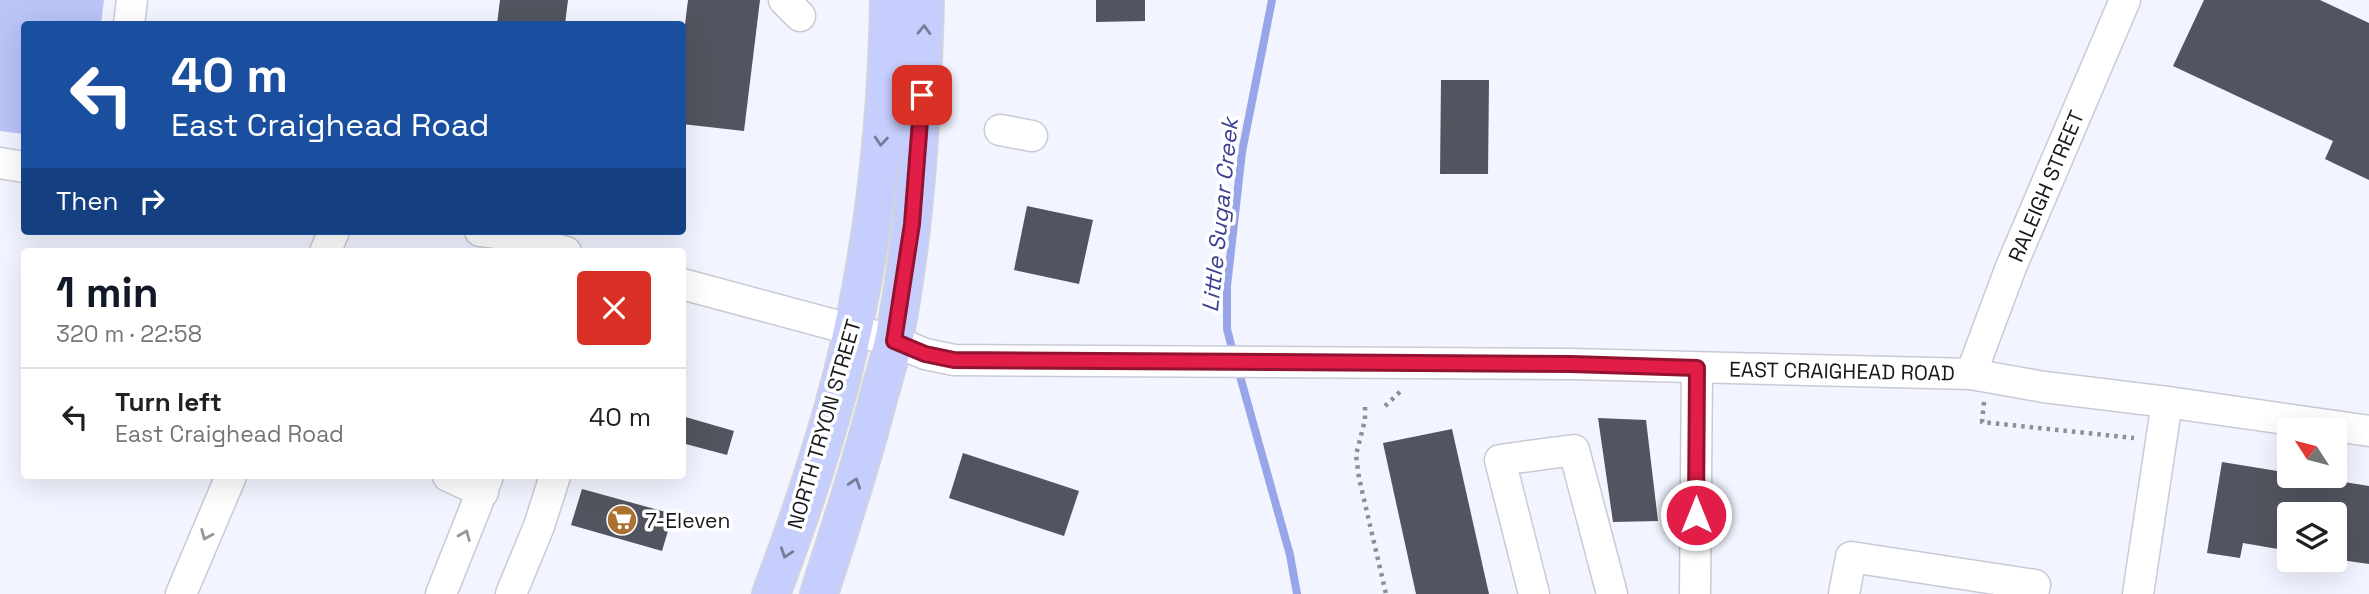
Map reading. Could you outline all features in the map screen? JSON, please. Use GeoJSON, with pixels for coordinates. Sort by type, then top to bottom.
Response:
{"type":"FeatureCollection","features":[{"type":"Feature","properties":{"kind":"main road","name":"NORTH TRYON STREET"},"geometry":{"type":"LineString","coordinates":[[771,594],[812,477],[842,377],[863,277],[877,180],[889,0]]}},
{"type":"Feature","properties":{"kind":"main road","name":"NORTH TRYON STREET"},"geometry":{"type":"LineString","coordinates":[[818,594],[859,471],[894,341],[917,176],[925,0]]}},
{"type":"Feature","properties":{"kind":"street"},"geometry":{"type":"LineString","coordinates":[[129,21],[132,0]]}},
{"type":"Feature","properties":{"kind":"street","name":"RALEIGH STREET"},"geometry":{"type":"LineString","coordinates":[[1978,384],[2011,267],[2125,0]]}},
{"type":"Feature","properties":{"kind":"street"},"geometry":{"type":"LineString","coordinates":[[1000,130],[1032,136]]}},
{"type":"Feature","properties":{"kind":"street"},"geometry":{"type":"LineString","coordinates":[[0,163],[21,166]]}},
{"type":"Feature","properties":{"kind":"street"},"geometry":{"type":"LineString","coordinates":[[505,235],[545,248]]}},
{"type":"Feature","properties":{"kind":"street","name":"EAST CRAIGHEAD ROAD"},"geometry":{"type":"LineString","coordinates":[[686,285],[894,341],[925,354],[954,360],[1571,364],[1697,368],[2044,387],[2369,431]]}},
{"type":"Feature","properties":{"kind":"street"},"geometry":{"type":"LineString","coordinates":[[1695,594],[1697,368]]}},
{"type":"Feature","properties":{"kind":"street"},"geometry":{"type":"LineString","coordinates":[[2138,594],[2167,402]]}},
{"type":"Feature","properties":{"kind":"street"},"geometry":{"type":"LineString","coordinates":[[1534,594],[1500,460],[1574,450],[1612,594]]}},
{"type":"Feature","properties":{"kind":"street"},"geometry":{"type":"LineString","coordinates":[[181,594],[230,479]]}},
{"type":"Feature","properties":{"kind":"street"},"geometry":{"type":"LineString","coordinates":[[441,594],[485,484],[462,479]]}},
{"type":"Feature","properties":{"kind":"street"},"geometry":{"type":"LineString","coordinates":[[511,594],[539,526],[554,479]]}},
{"type":"Feature","properties":{"kind":"street"},"geometry":{"type":"LineString","coordinates":[[1844,594],[1851,556],[2035,584],[2033,594]]}},
{"type":"Feature","properties":{"kind":"path"},"geometry":{"type":"LineString","coordinates":[[1978,384],[1982,422],[2128,438]]}},
{"type":"Feature","properties":{"kind":"path"},"geometry":{"type":"LineString","coordinates":[[1385,406],[1402,390]]}},
{"type":"Feature","properties":{"kind":"path"},"geometry":{"type":"LineString","coordinates":[[1365,407],[1365,420],[1358,443],[1358,466],[1386,594]]}},
{"type":"Feature","properties":{"kind":"shaded area"},"geometry":{"type":"Polygon","coordinates":[[[0,0],[104,0],[101,21],[21,21],[21,134],[0,131],[0,0]]]}},
{"type":"Feature","properties":{"kind":"building"},"geometry":{"type":"Polygon","coordinates":[[[500,0],[568,0],[565,21],[497,21],[500,0]]]}},
{"type":"Feature","properties":{"kind":"building"},"geometry":{"type":"Polygon","coordinates":[[[688,0],[760,0],[744,131],[686,124],[685,21],[688,0]]]}},
{"type":"Feature","properties":{"kind":"building"},"geometry":{"type":"Polygon","coordinates":[[[1096,0],[1145,0],[1145,21],[1096,22],[1096,0]]]}},
{"type":"Feature","properties":{"kind":"building"},"geometry":{"type":"Polygon","coordinates":[[[2204,0],[2320,0],[2369,23],[2369,180],[2325,159],[2333,141],[2173,66],[2204,0]]]}},
{"type":"Feature","properties":{"kind":"building"},"geometry":{"type":"Polygon","coordinates":[[[1441,80],[1489,80],[1488,174],[1440,174],[1441,80]]]}},
{"type":"Feature","properties":{"kind":"building"},"geometry":{"type":"Polygon","coordinates":[[[1027,206],[1093,220],[1079,284],[1014,270],[1027,206]]]}},
{"type":"Feature","properties":{"kind":"building","name":"7-Eleven"},"geometry":{"type":"Polygon","coordinates":[[[686,417],[734,431],[727,455],[686,444],[686,417]]]}},
{"type":"Feature","properties":{"kind":"building"},"geometry":{"type":"Polygon","coordinates":[[[1598,418],[1646,420],[1658,521],[1613,522],[1598,418]]]}},
{"type":"Feature","properties":{"kind":"building"},"geometry":{"type":"Polygon","coordinates":[[[1452,429],[1489,594],[1416,594],[1383,443],[1452,429]]]}},
{"type":"Feature","properties":{"kind":"building"},"geometry":{"type":"Polygon","coordinates":[[[963,453],[1079,491],[1064,536],[949,498],[963,453]]]}},
{"type":"Feature","properties":{"kind":"building"},"geometry":{"type":"Polygon","coordinates":[[[2222,462],[2277,471],[2277,488],[2347,488],[2347,482],[2369,486],[2369,564],[2347,561],[2347,502],[2277,502],[2277,549],[2243,543],[2240,558],[2207,553],[2222,462]]]}},
{"type":"Feature","properties":{"kind":"building","name":"7-Eleven"},"geometry":{"type":"Polygon","coordinates":[[[582,489],[673,514],[662,551],[571,525],[582,489]]]}},
{"type":"Feature","properties":{"kind":"waterway","name":"Little Sugar Creek"},"geometry":{"type":"LineString","coordinates":[[1234,356],[1227,329],[1227,286],[1242,152],[1272,0]]}},
{"type":"Feature","properties":{"kind":"waterway","name":"Little Sugar Creek"},"geometry":{"type":"LineString","coordinates":[[1238,369],[1290,555],[1297,594]]}},
{"type":"Feature","properties":{"kind":"place","name":"7-Eleven"},"geometry":{"type":"Point","coordinates":[622,520]}},
{"type":"Feature","properties":{"kind":"route"},"geometry":{"type":"LineString","coordinates":[[922,95],[912,224],[894,341],[925,354],[954,360],[1571,364],[1697,368],[1696,515]]}}]}
